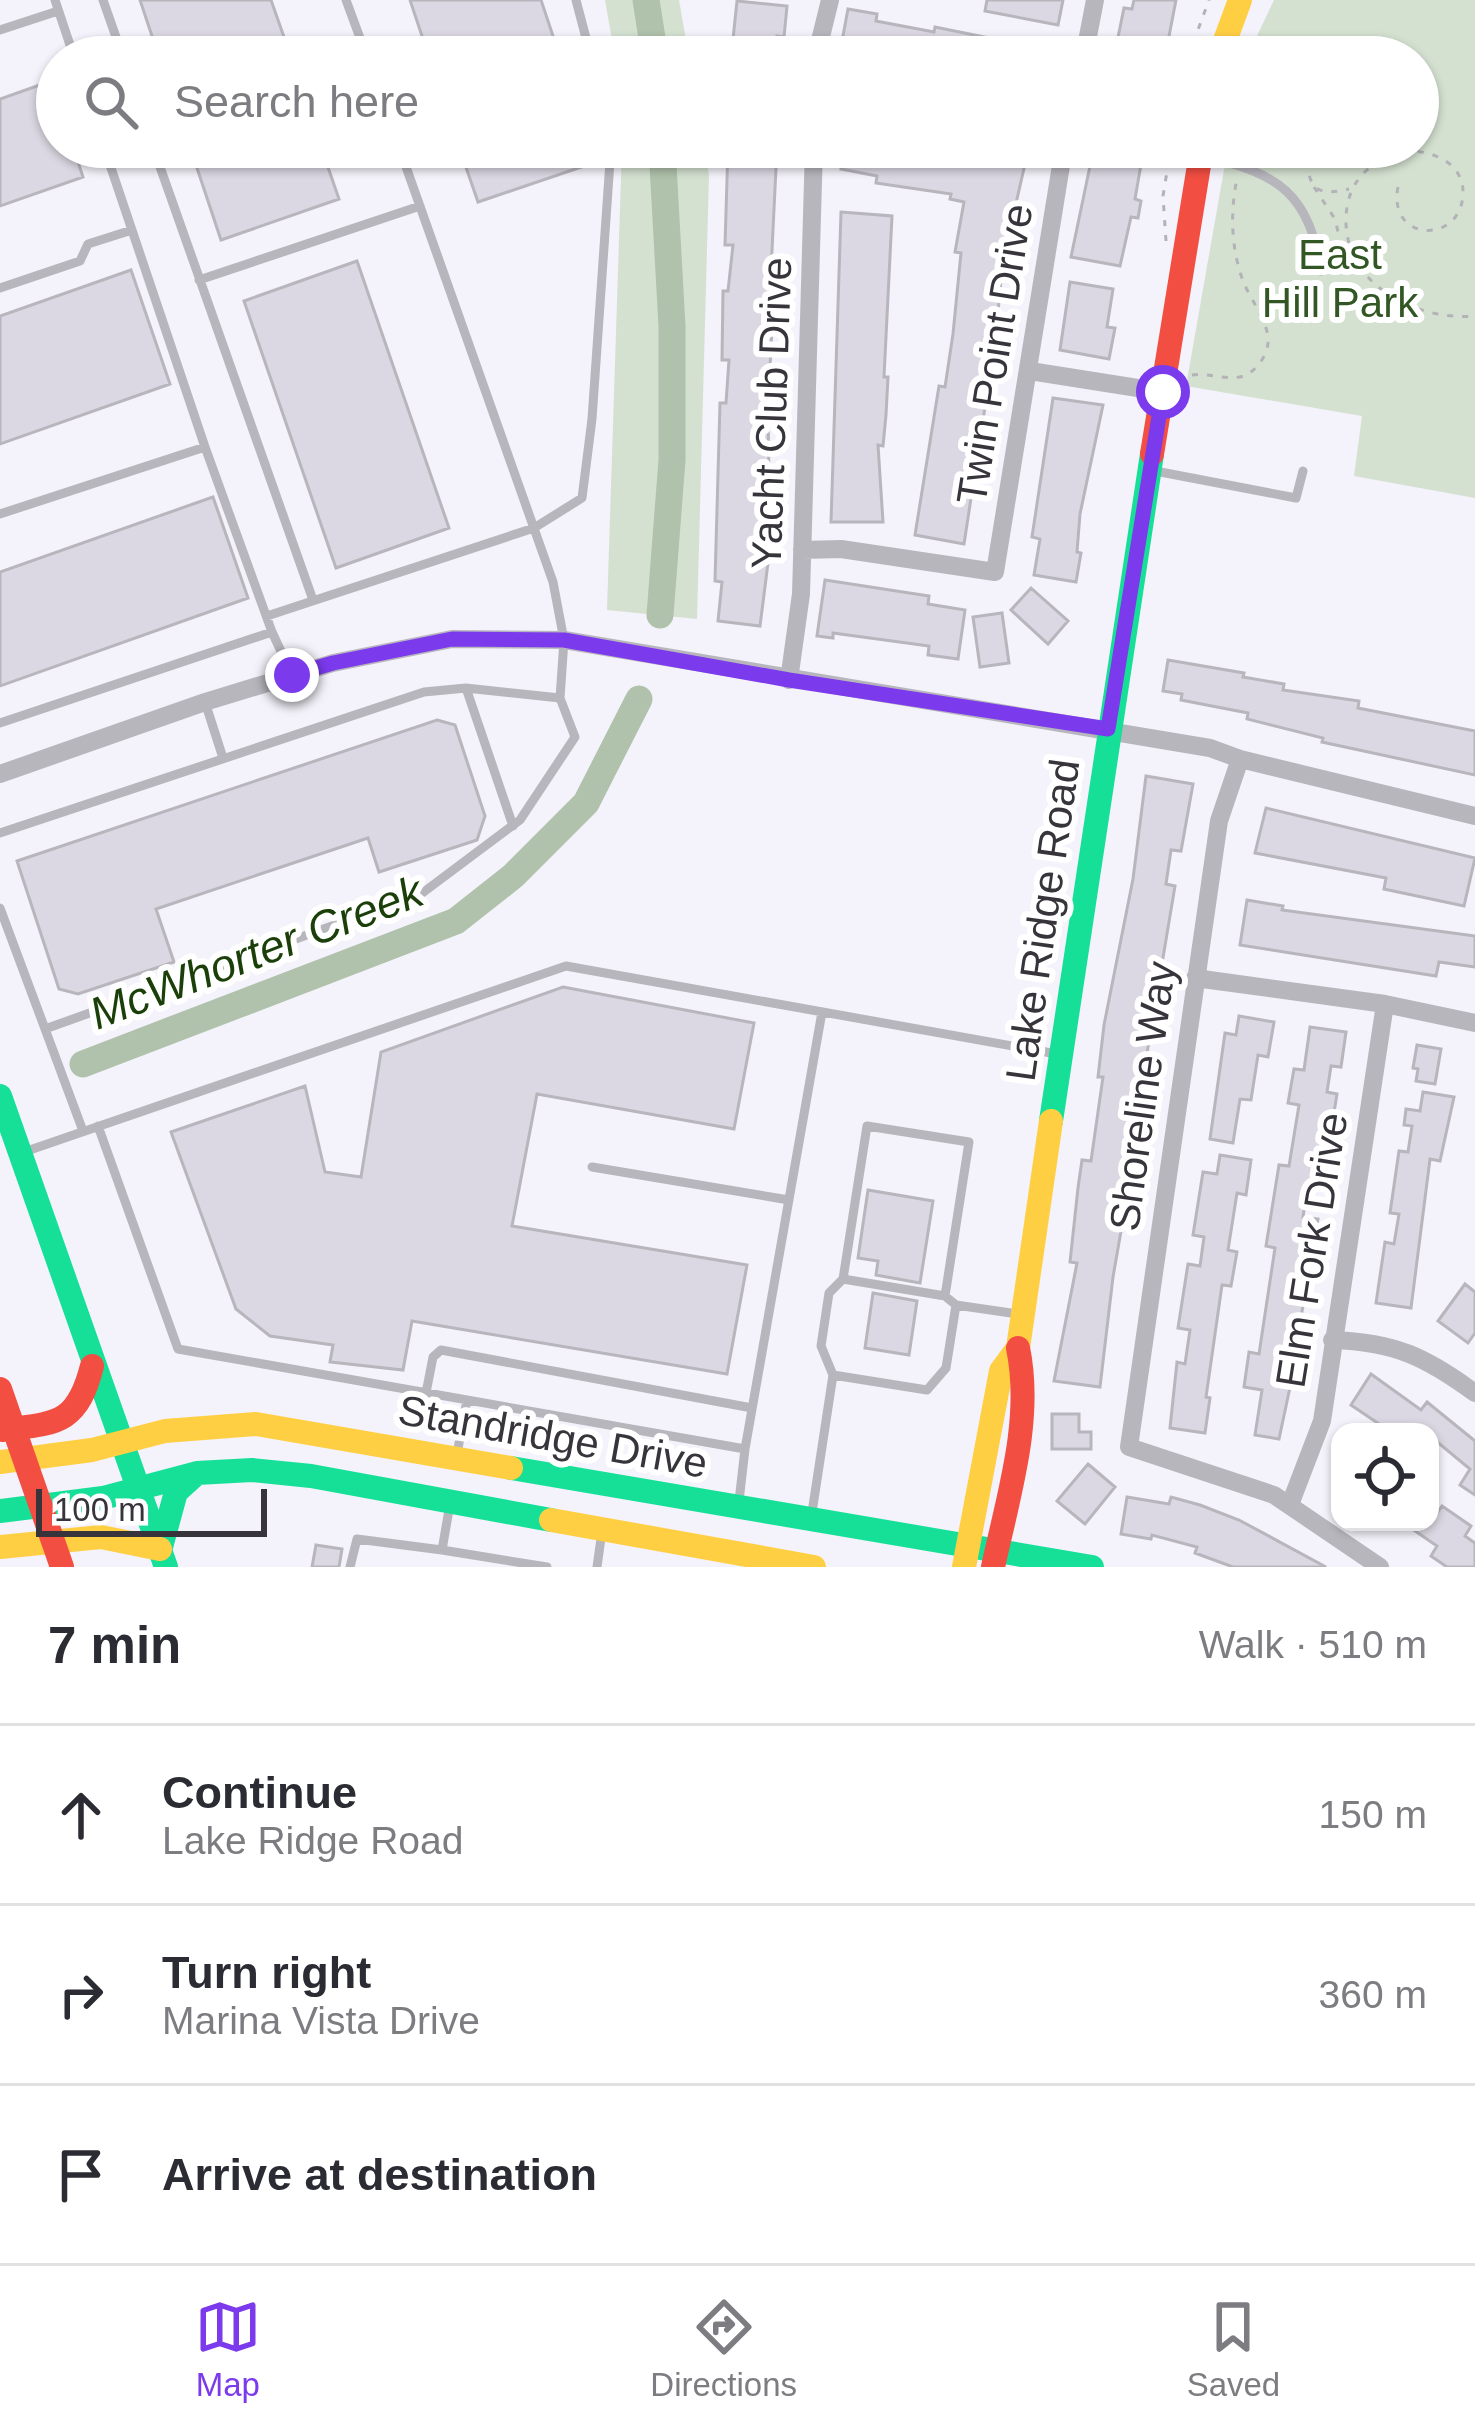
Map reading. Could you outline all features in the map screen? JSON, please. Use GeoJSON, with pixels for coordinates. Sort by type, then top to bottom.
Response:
{"type":"FeatureCollection","features":[{"type":"Feature","properties":{"kind":"main road"},"geometry":{"type":"LineString","coordinates":[[1227,36],[1240,0]]}},
{"type":"Feature","properties":{"kind":"main road","name":"Lake Ridge Road"},"geometry":{"type":"LineString","coordinates":[[966,1556],[1001,1371],[1018,1348],[1108,729],[1198,168]]}},
{"type":"Feature","properties":{"kind":"main road"},"geometry":{"type":"LineString","coordinates":[[0,1096],[163,1558]]}},
{"type":"Feature","properties":{"kind":"main road","name":"Lake Ridge Road"},"geometry":{"type":"LineString","coordinates":[[995,1558],[1026,1370],[1018,1348]]}},
{"type":"Feature","properties":{"kind":"main road"},"geometry":{"type":"LineString","coordinates":[[0,1430],[71,1417],[85,1400],[93,1362]]}},
{"type":"Feature","properties":{"kind":"main road"},"geometry":{"type":"LineString","coordinates":[[0,1389],[62,1567]]}},
{"type":"Feature","properties":{"kind":"main road","name":"Standridge Drive"},"geometry":{"type":"LineString","coordinates":[[0,1462],[209,1425],[256,1424],[811,1519],[966,1556],[1092,1567]]}},
{"type":"Feature","properties":{"kind":"main road"},"geometry":{"type":"LineString","coordinates":[[450,1502],[456,1459]]}},
{"type":"Feature","properties":{"kind":"main road","name":"Standridge Drive"},"geometry":{"type":"LineString","coordinates":[[0,1511],[104,1498],[197,1473],[272,1472],[603,1529],[746,1561],[814,1567]]}},
{"type":"Feature","properties":{"kind":"main road"},"geometry":{"type":"LineString","coordinates":[[163,1558],[176,1492],[197,1473]]}},
{"type":"Feature","properties":{"kind":"main road"},"geometry":{"type":"LineString","coordinates":[[30,1475],[78,1567]]}},
{"type":"Feature","properties":{"kind":"main road"},"geometry":{"type":"LineString","coordinates":[[0,1547],[95,1536],[136,1539],[163,1558]]}},
{"type":"Feature","properties":{"kind":"street"},"geometry":{"type":"LineString","coordinates":[[821,36],[830,0]]}},
{"type":"Feature","properties":{"kind":"street"},"geometry":{"type":"LineString","coordinates":[[1088,36],[1095,0]]}},
{"type":"Feature","properties":{"kind":"street","name":"Yacht Club Drive"},"geometry":{"type":"LineString","coordinates":[[789,680],[801,594],[813,168]]}},
{"type":"Feature","properties":{"kind":"street","name":"Twin Point Drive"},"geometry":{"type":"LineString","coordinates":[[802,550],[841,550],[995,572],[1061,168]]}},
{"type":"Feature","properties":{"kind":"street"},"geometry":{"type":"LineString","coordinates":[[1030,370],[1163,392]]}},
{"type":"Feature","properties":{"kind":"street"},"geometry":{"type":"LineString","coordinates":[[0,774],[333,663],[452,639],[564,640],[1210,748],[1475,816]]}},
{"type":"Feature","properties":{"kind":"street","name":"Shoreline Way"},"geometry":{"type":"LineString","coordinates":[[1240,759],[1219,821],[1130,1447],[1291,1502]]}},
{"type":"Feature","properties":{"kind":"street"},"geometry":{"type":"LineString","coordinates":[[1195,978],[1384,1004],[1475,1023]]}},
{"type":"Feature","properties":{"kind":"street","name":"Elm Fork Drive"},"geometry":{"type":"LineString","coordinates":[[1291,1502],[1322,1421],[1384,1004]]}},
{"type":"Feature","properties":{"kind":"street"},"geometry":{"type":"LineString","coordinates":[[1332,1340],[1405,1350],[1435,1363],[1475,1394]]}},
{"type":"Feature","properties":{"kind":"street"},"geometry":{"type":"LineString","coordinates":[[1291,1502],[1380,1567]]}},
{"type":"Feature","properties":{"kind":"lane"},"geometry":{"type":"LineString","coordinates":[[103,0],[116,36]]}},
{"type":"Feature","properties":{"kind":"lane"},"geometry":{"type":"LineString","coordinates":[[346,0],[359,36]]}},
{"type":"Feature","properties":{"kind":"lane"},"geometry":{"type":"LineString","coordinates":[[576,0],[585,36]]}},
{"type":"Feature","properties":{"kind":"lane"},"geometry":{"type":"LineString","coordinates":[[0,30],[56,5],[67,36]]}},
{"type":"Feature","properties":{"kind":"lane"},"geometry":{"type":"LineString","coordinates":[[111,168],[205,447],[292,675]]}},
{"type":"Feature","properties":{"kind":"lane"},"geometry":{"type":"LineString","coordinates":[[161,168],[313,600]]}},
{"type":"Feature","properties":{"kind":"lane"},"geometry":{"type":"LineString","coordinates":[[45,1029],[421,894],[513,826],[575,736],[560,698],[564,640],[554,582],[406,168]]}},
{"type":"Feature","properties":{"kind":"lane"},"geometry":{"type":"LineString","coordinates":[[267,616],[534,528],[582,498],[610,168]]}},
{"type":"Feature","properties":{"kind":"lane"},"geometry":{"type":"LineString","coordinates":[[1247,168],[1276,181],[1297,199],[1312,227],[1321,272]]}},
{"type":"Feature","properties":{"kind":"lane"},"geometry":{"type":"LineString","coordinates":[[199,280],[420,206]]}},
{"type":"Feature","properties":{"kind":"lane"},"geometry":{"type":"LineString","coordinates":[[0,288],[80,261],[88,244],[132,230]]}},
{"type":"Feature","properties":{"kind":"lane"},"geometry":{"type":"LineString","coordinates":[[0,514],[205,447]]}},
{"type":"Feature","properties":{"kind":"lane"},"geometry":{"type":"LineString","coordinates":[[1150,470],[1296,498],[1303,471]]}},
{"type":"Feature","properties":{"kind":"lane"},"geometry":{"type":"LineString","coordinates":[[0,723],[272,632]]}},
{"type":"Feature","properties":{"kind":"lane"},"geometry":{"type":"LineString","coordinates":[[0,833],[424,692],[466,688],[560,698]]}},
{"type":"Feature","properties":{"kind":"lane"},"geometry":{"type":"LineString","coordinates":[[466,688],[513,826]]}},
{"type":"Feature","properties":{"kind":"lane"},"geometry":{"type":"LineString","coordinates":[[206,702],[223,758]]}},
{"type":"Feature","properties":{"kind":"lane"},"geometry":{"type":"LineString","coordinates":[[0,908],[82,1132]]}},
{"type":"Feature","properties":{"kind":"lane"},"geometry":{"type":"LineString","coordinates":[[20,1153],[566,966],[1062,1055]]}},
{"type":"Feature","properties":{"kind":"lane"},"geometry":{"type":"LineString","coordinates":[[739,1507],[745,1449],[822,1012]]}},
{"type":"Feature","properties":{"kind":"lane"},"geometry":{"type":"LineString","coordinates":[[98,1126],[178,1349],[745,1449]]}},
{"type":"Feature","properties":{"kind":"lane"},"geometry":{"type":"LineString","coordinates":[[811,1519],[833,1375],[820,1346],[829,1293],[843,1280],[867,1126],[969,1142],[945,1296]]}},
{"type":"Feature","properties":{"kind":"lane"},"geometry":{"type":"LineString","coordinates":[[592,1167],[789,1200]]}},
{"type":"Feature","properties":{"kind":"lane"},"geometry":{"type":"LineString","coordinates":[[843,1280],[945,1296],[956,1305],[1023,1315]]}},
{"type":"Feature","properties":{"kind":"lane"},"geometry":{"type":"LineString","coordinates":[[833,1375],[927,1390],[946,1368],[956,1305]]}},
{"type":"Feature","properties":{"kind":"lane"},"geometry":{"type":"LineString","coordinates":[[426,1393],[433,1358],[440,1350],[752,1408]]}},
{"type":"Feature","properties":{"kind":"lane"},"geometry":{"type":"LineString","coordinates":[[456,1459],[466,1400]]}},
{"type":"Feature","properties":{"kind":"lane"},"geometry":{"type":"LineString","coordinates":[[442,1550],[450,1502]]}},
{"type":"Feature","properties":{"kind":"lane"},"geometry":{"type":"LineString","coordinates":[[597,1567],[603,1529]]}},
{"type":"Feature","properties":{"kind":"lane"},"geometry":{"type":"LineString","coordinates":[[350,1567],[357,1539],[547,1567]]}},
{"type":"Feature","properties":{"kind":"lane"},"geometry":{"type":"LineString","coordinates":[[460,1567],[462,1554]]}},
{"type":"Feature","properties":{"kind":"path"},"geometry":{"type":"LineString","coordinates":[[1196,36],[1209,0]]}},
{"type":"Feature","properties":{"kind":"path"},"geometry":{"type":"LineString","coordinates":[[1398,187],[1399,213],[1408,225],[1427,231],[1443,229],[1454,219],[1463,195],[1458,172],[1439,158]]}},
{"type":"Feature","properties":{"kind":"path"},"geometry":{"type":"LineString","coordinates":[[1166,239],[1163,196],[1168,168]]}},
{"type":"Feature","properties":{"kind":"path"},"geometry":{"type":"LineString","coordinates":[[1192,375],[1241,377],[1259,364],[1268,345],[1234,250],[1233,200],[1239,168]]}},
{"type":"Feature","properties":{"kind":"path"},"geometry":{"type":"LineString","coordinates":[[1304,168],[1335,219],[1346,262]]}},
{"type":"Feature","properties":{"kind":"path"},"geometry":{"type":"LineString","coordinates":[[1315,187],[1323,192],[1351,188],[1373,168]]}},
{"type":"Feature","properties":{"kind":"path"},"geometry":{"type":"LineString","coordinates":[[1351,188],[1348,246],[1374,282],[1416,310],[1448,317],[1475,316]]}},
{"type":"Feature","properties":{"kind":"path"},"geometry":{"type":"LineString","coordinates":[[1312,227],[1335,219]]}},
{"type":"Feature","properties":{"kind":"green space"},"geometry":{"type":"Polygon","coordinates":[[[605,0],[679,0],[685,36],[611,36],[605,0]]]}},
{"type":"Feature","properties":{"kind":"green space","name":"East Hill Park"},"geometry":{"type":"Polygon","coordinates":[[[1274,0],[1475,0],[1475,498],[1354,476],[1362,416],[1186,386],[1224,168],[1439,168],[1439,36],[1257,36],[1274,0]]]}},
{"type":"Feature","properties":{"kind":"green space"},"geometry":{"type":"Polygon","coordinates":[[[621,168],[708,168],[697,619],[607,610],[621,168]]]}},
{"type":"Feature","properties":{"kind":"building"},"geometry":{"type":"Polygon","coordinates":[[[140,0],[271,0],[284,36],[152,36],[140,0]]]}},
{"type":"Feature","properties":{"kind":"building"},"geometry":{"type":"Polygon","coordinates":[[[410,0],[541,0],[553,36],[422,36],[410,0]]]}},
{"type":"Feature","properties":{"kind":"building"},"geometry":{"type":"Polygon","coordinates":[[[987,0],[1063,0],[1058,25],[985,11],[987,0]]]}},
{"type":"Feature","properties":{"kind":"building"},"geometry":{"type":"Polygon","coordinates":[[[1134,0],[1176,0],[1169,36],[1118,36],[1124,8],[1132,9],[1134,0]]]}},
{"type":"Feature","properties":{"kind":"building"},"geometry":{"type":"Polygon","coordinates":[[[737,1],[787,6],[784,36],[733,36],[737,1]]]}},
{"type":"Feature","properties":{"kind":"building"},"geometry":{"type":"Polygon","coordinates":[[[848,9],[877,14],[876,21],[979,36],[843,36],[848,9]]]}},
{"type":"Feature","properties":{"kind":"building"},"geometry":{"type":"Polygon","coordinates":[[[36,86],[36,168],[80,168],[83,177],[0,206],[0,99],[36,86]]]}},
{"type":"Feature","properties":{"kind":"building"},"geometry":{"type":"Polygon","coordinates":[[[197,168],[328,168],[339,199],[221,240],[197,168]]]}},
{"type":"Feature","properties":{"kind":"building"},"geometry":{"type":"Polygon","coordinates":[[[466,168],[578,168],[478,202],[466,168]]]}},
{"type":"Feature","properties":{"kind":"building"},"geometry":{"type":"Polygon","coordinates":[[[727,168],[776,168],[765,517],[769,555],[760,626],[718,621],[722,582],[715,581],[720,403],[726,403],[729,360],[722,360],[723,291],[728,291],[733,245],[725,245],[727,168]]]}},
{"type":"Feature","properties":{"kind":"building"},"geometry":{"type":"Polygon","coordinates":[[[1024,168],[1003,260],[964,544],[915,535],[939,386],[945,387],[953,334],[961,253],[955,252],[964,202],[950,199],[951,194],[876,183],[877,176],[841,169],[1024,168]]]}},
{"type":"Feature","properties":{"kind":"building"},"geometry":{"type":"Polygon","coordinates":[[[1090,168],[1140,168],[1135,199],[1141,201],[1138,218],[1131,217],[1120,266],[1071,257],[1090,168]]]}},
{"type":"Feature","properties":{"kind":"building"},"geometry":{"type":"Polygon","coordinates":[[[841,212],[892,216],[886,415],[883,446],[878,445],[883,522],[831,522],[841,212]]]}},
{"type":"Feature","properties":{"kind":"building"},"geometry":{"type":"Polygon","coordinates":[[[357,261],[449,528],[336,568],[244,301],[357,261]]]}},
{"type":"Feature","properties":{"kind":"building"},"geometry":{"type":"Polygon","coordinates":[[[131,270],[170,384],[0,444],[0,316],[131,270]]]}},
{"type":"Feature","properties":{"kind":"building"},"geometry":{"type":"Polygon","coordinates":[[[1070,282],[1113,289],[1107,327],[1115,328],[1109,359],[1060,350],[1070,282]]]}},
{"type":"Feature","properties":{"kind":"building"},"geometry":{"type":"Polygon","coordinates":[[[1053,398],[1103,405],[1080,514],[1076,582],[1034,575],[1040,539],[1032,537],[1053,398]]]}},
{"type":"Feature","properties":{"kind":"building"},"geometry":{"type":"Polygon","coordinates":[[[213,497],[248,598],[0,686],[0,572],[213,497]]]}},
{"type":"Feature","properties":{"kind":"building"},"geometry":{"type":"Polygon","coordinates":[[[825,580],[929,596],[928,604],[965,610],[958,659],[928,655],[929,646],[833,633],[833,638],[817,636],[825,580]]]}},
{"type":"Feature","properties":{"kind":"building"},"geometry":{"type":"Polygon","coordinates":[[[1031,588],[1068,621],[1048,644],[1011,610],[1031,588]]]}},
{"type":"Feature","properties":{"kind":"building"},"geometry":{"type":"Polygon","coordinates":[[[1002,613],[1009,663],[980,667],[973,617],[1002,613]]]}},
{"type":"Feature","properties":{"kind":"building"},"geometry":{"type":"Polygon","coordinates":[[[1168,660],[1244,673],[1243,677],[1284,684],[1283,690],[1359,701],[1358,708],[1475,731],[1475,775],[1322,742],[1323,738],[1247,719],[1248,713],[1181,700],[1182,694],[1163,691],[1168,660]]]}},
{"type":"Feature","properties":{"kind":"building"},"geometry":{"type":"Polygon","coordinates":[[[437,720],[455,725],[485,816],[477,840],[379,872],[368,838],[156,909],[174,962],[78,994],[59,989],[17,861],[437,720]]]}},
{"type":"Feature","properties":{"kind":"building"},"geometry":{"type":"Polygon","coordinates":[[[1146,776],[1193,784],[1181,851],[1171,850],[1166,884],[1175,886],[1128,1167],[1132,1168],[1100,1387],[1054,1381],[1077,1263],[1070,1262],[1082,1160],[1091,1161],[1103,1077],[1098,1077],[1104,1025],[1133,879],[1146,776]]]}},
{"type":"Feature","properties":{"kind":"building"},"geometry":{"type":"Polygon","coordinates":[[[1266,808],[1475,858],[1464,906],[1384,889],[1386,878],[1255,853],[1266,808]]]}},
{"type":"Feature","properties":{"kind":"building"},"geometry":{"type":"Polygon","coordinates":[[[1247,900],[1283,906],[1282,910],[1475,936],[1475,967],[1439,962],[1436,976],[1240,945],[1247,900]]]}},
{"type":"Feature","properties":{"kind":"building"},"geometry":{"type":"Polygon","coordinates":[[[563,987],[754,1023],[734,1129],[537,1094],[512,1226],[747,1265],[727,1374],[412,1321],[403,1370],[330,1362],[333,1345],[270,1336],[236,1309],[171,1132],[305,1086],[325,1172],[361,1177],[381,1052],[563,987]]]}},
{"type":"Feature","properties":{"kind":"building"},"geometry":{"type":"Polygon","coordinates":[[[1239,1016],[1274,1022],[1268,1057],[1258,1055],[1251,1100],[1240,1099],[1233,1143],[1210,1139],[1225,1033],[1236,1035],[1239,1016]]]}},
{"type":"Feature","properties":{"kind":"building"},"geometry":{"type":"Polygon","coordinates":[[[1310,1027],[1346,1032],[1341,1067],[1331,1066],[1327,1092],[1337,1094],[1322,1187],[1308,1185],[1303,1217],[1318,1219],[1315,1235],[1304,1233],[1299,1263],[1310,1265],[1296,1347],[1287,1345],[1282,1376],[1292,1378],[1279,1439],[1255,1435],[1262,1390],[1244,1387],[1249,1352],[1259,1354],[1275,1248],[1266,1246],[1279,1165],[1289,1166],[1299,1105],[1288,1103],[1294,1069],[1304,1070],[1310,1027]]]}},
{"type":"Feature","properties":{"kind":"building"},"geometry":{"type":"Polygon","coordinates":[[[1417,1045],[1441,1049],[1435,1084],[1416,1081],[1417,1045]]]}},
{"type":"Feature","properties":{"kind":"building"},"geometry":{"type":"Polygon","coordinates":[[[1423,1092],[1454,1097],[1440,1161],[1430,1159],[1411,1308],[1376,1303],[1385,1242],[1394,1244],[1399,1214],[1390,1213],[1399,1151],[1408,1152],[1412,1126],[1404,1125],[1406,1109],[1420,1111],[1423,1092]]]}},
{"type":"Feature","properties":{"kind":"building"},"geometry":{"type":"Polygon","coordinates":[[[1220,1155],[1251,1160],[1246,1195],[1237,1193],[1228,1250],[1237,1252],[1231,1286],[1222,1285],[1205,1433],[1170,1428],[1177,1362],[1185,1364],[1190,1330],[1178,1328],[1188,1264],[1200,1266],[1204,1237],[1193,1235],[1203,1172],[1217,1174],[1220,1155]]]}},
{"type":"Feature","properties":{"kind":"building"},"geometry":{"type":"Polygon","coordinates":[[[868,1190],[933,1201],[920,1283],[876,1275],[878,1261],[858,1258],[868,1190]]]}},
{"type":"Feature","properties":{"kind":"building"},"geometry":{"type":"Polygon","coordinates":[[[1465,1284],[1475,1292],[1475,1333],[1468,1343],[1438,1321],[1465,1284]]]}},
{"type":"Feature","properties":{"kind":"building"},"geometry":{"type":"Polygon","coordinates":[[[873,1293],[917,1301],[909,1355],[865,1348],[873,1293]]]}},
{"type":"Feature","properties":{"kind":"building"},"geometry":{"type":"Polygon","coordinates":[[[1371,1374],[1421,1410],[1427,1402],[1475,1441],[1475,1495],[1460,1485],[1470,1469],[1439,1443],[1439,1423],[1378,1423],[1351,1405],[1371,1374]]]}},
{"type":"Feature","properties":{"kind":"building"},"geometry":{"type":"Polygon","coordinates":[[[1052,1414],[1079,1414],[1079,1432],[1091,1432],[1091,1449],[1052,1449],[1052,1414]]]}},
{"type":"Feature","properties":{"kind":"building"},"geometry":{"type":"Polygon","coordinates":[[[1088,1464],[1115,1487],[1085,1524],[1057,1501],[1088,1464]]]}},
{"type":"Feature","properties":{"kind":"building"},"geometry":{"type":"Polygon","coordinates":[[[1127,1497],[1169,1504],[1171,1497],[1200,1505],[1239,1520],[1326,1567],[1233,1567],[1195,1553],[1197,1547],[1152,1535],[1151,1539],[1121,1534],[1127,1497]]]}},
{"type":"Feature","properties":{"kind":"building"},"geometry":{"type":"Polygon","coordinates":[[[1442,1506],[1471,1526],[1465,1536],[1475,1543],[1475,1567],[1447,1567],[1431,1556],[1437,1546],[1415,1531],[1439,1531],[1442,1506]]]}},
{"type":"Feature","properties":{"kind":"building"},"geometry":{"type":"Polygon","coordinates":[[[316,1545],[342,1549],[339,1567],[312,1567],[316,1545]]]}},
{"type":"Feature","properties":{"kind":"waterway","name":"McWhorter Creek"},"geometry":{"type":"LineString","coordinates":[[646,0],[652,36]]}},
{"type":"Feature","properties":{"kind":"waterway","name":"McWhorter Creek"},"geometry":{"type":"LineString","coordinates":[[660,615],[672,460],[672,326],[663,168]]}},
{"type":"Feature","properties":{"kind":"waterway","name":"McWhorter Creek"},"geometry":{"type":"LineString","coordinates":[[83,1064],[456,921],[513,876],[586,803],[639,699]]}},
{"type":"Feature","properties":{"kind":"traffic: fast"},"geometry":{"type":"LineString","coordinates":[[1051,1121],[1152,454]]}},
{"type":"Feature","properties":{"kind":"traffic: fast"},"geometry":{"type":"LineString","coordinates":[[0,1096],[166,1567]]}},
{"type":"Feature","properties":{"kind":"traffic: fast"},"geometry":{"type":"LineString","coordinates":[[511,1468],[1092,1567]]}},
{"type":"Feature","properties":{"kind":"traffic: fast"},"geometry":{"type":"LineString","coordinates":[[0,1511],[103,1498],[197,1473],[252,1470],[311,1476],[551,1520]]}},
{"type":"Feature","properties":{"kind":"traffic: fast"},"geometry":{"type":"LineString","coordinates":[[161,1547],[176,1492],[197,1473]]}},
{"type":"Feature","properties":{"kind":"traffic: slow"},"geometry":{"type":"LineString","coordinates":[[1227,36],[1240,0]]}},
{"type":"Feature","properties":{"kind":"traffic: slow"},"geometry":{"type":"LineString","coordinates":[[964,1567],[1001,1371],[1018,1348],[1051,1121]]}},
{"type":"Feature","properties":{"kind":"traffic: slow"},"geometry":{"type":"LineString","coordinates":[[0,1462],[92,1450],[165,1431],[256,1424],[511,1468]]}},
{"type":"Feature","properties":{"kind":"traffic: slow"},"geometry":{"type":"LineString","coordinates":[[551,1520],[814,1567]]}},
{"type":"Feature","properties":{"kind":"traffic: slow"},"geometry":{"type":"LineString","coordinates":[[0,1547],[101,1537],[160,1549]]}},
{"type":"Feature","properties":{"kind":"traffic: jam"},"geometry":{"type":"LineString","coordinates":[[1152,454],[1199,168]]}},
{"type":"Feature","properties":{"kind":"traffic: jam"},"geometry":{"type":"LineString","coordinates":[[993,1567],[1021,1430],[1018,1348]]}},
{"type":"Feature","properties":{"kind":"traffic: jam"},"geometry":{"type":"LineString","coordinates":[[2,1430],[62,1418],[79,1400],[92,1366]]}},
{"type":"Feature","properties":{"kind":"traffic: jam"},"geometry":{"type":"LineString","coordinates":[[0,1389],[62,1567]]}},
{"type":"Feature","properties":{"kind":"route"},"geometry":{"type":"LineString","coordinates":[[292,675],[452,639],[564,640],[1108,729],[1163,392]]}}]}
